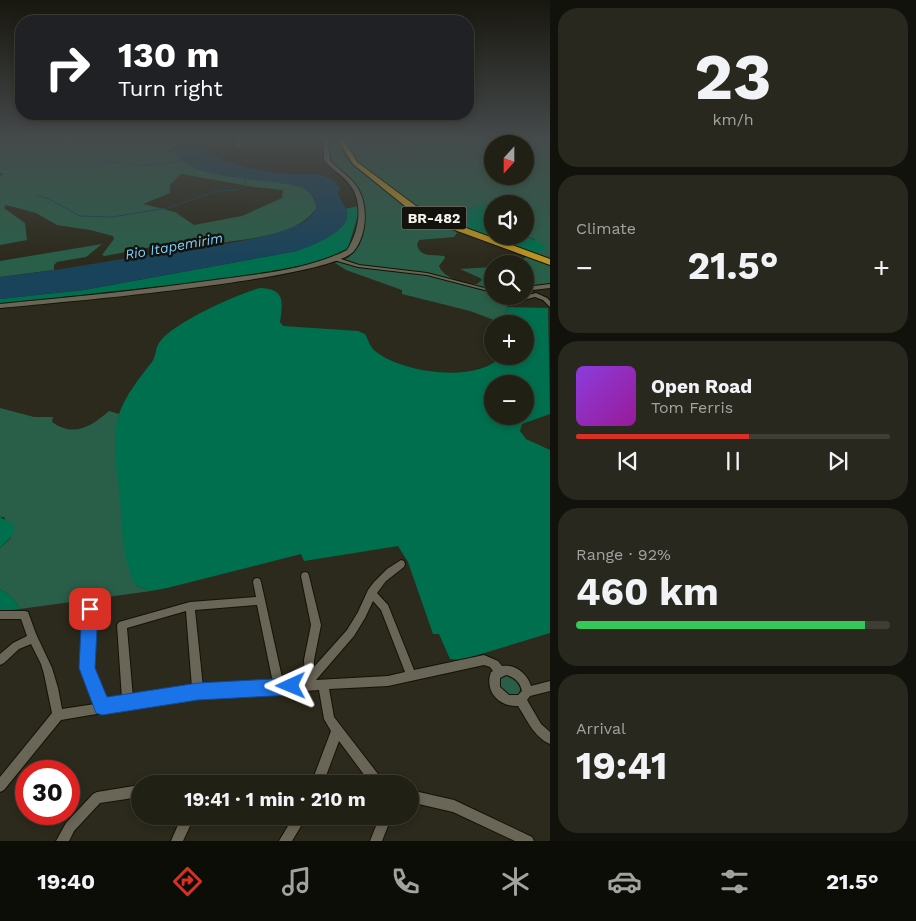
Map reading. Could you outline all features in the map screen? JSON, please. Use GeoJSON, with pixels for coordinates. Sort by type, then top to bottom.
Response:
{"type":"FeatureCollection","features":[{"type":"Feature","properties":{"kind":"highway","name":"BR-482"},"geometry":{"type":"LineString","coordinates":[[374,179],[413,208],[455,227],[550,262]]}},
{"type":"Feature","properties":{"kind":"street"},"geometry":{"type":"LineString","coordinates":[[0,306],[210,284],[336,259],[350,251],[362,218],[363,210],[354,186],[347,179]]}},
{"type":"Feature","properties":{"kind":"street"},"geometry":{"type":"LineString","coordinates":[[336,259],[358,266],[427,274],[484,289]]}},
{"type":"Feature","properties":{"kind":"street"},"geometry":{"type":"LineString","coordinates":[[534,288],[550,286]]}},
{"type":"Feature","properties":{"kind":"street"},"geometry":{"type":"LineString","coordinates":[[534,296],[539,295],[550,305]]}},
{"type":"Feature","properties":{"kind":"street"},"geometry":{"type":"LineString","coordinates":[[306,682],[356,625],[383,575],[401,564]]}},
{"type":"Feature","properties":{"kind":"street"},"geometry":{"type":"LineString","coordinates":[[305,576],[316,625],[306,682]]}},
{"type":"Feature","properties":{"kind":"street"},"geometry":{"type":"LineString","coordinates":[[257,582],[259,601],[279,686]]}},
{"type":"Feature","properties":{"kind":"street"},"geometry":{"type":"LineString","coordinates":[[372,593],[386,608],[411,676]]}},
{"type":"Feature","properties":{"kind":"street"},"geometry":{"type":"LineString","coordinates":[[128,704],[122,625],[190,606],[259,601]]}},
{"type":"Feature","properties":{"kind":"street"},"geometry":{"type":"LineString","coordinates":[[190,606],[198,692]]}},
{"type":"Feature","properties":{"kind":"street"},"geometry":{"type":"LineString","coordinates":[[90,609],[87,668],[102,707]]}},
{"type":"Feature","properties":{"kind":"street"},"geometry":{"type":"LineString","coordinates":[[0,615],[24,615],[32,638],[45,662],[54,690],[58,715]]}},
{"type":"Feature","properties":{"kind":"street"},"geometry":{"type":"LineString","coordinates":[[0,660],[16,646],[32,638]]}},
{"type":"Feature","properties":{"kind":"street"},"geometry":{"type":"LineString","coordinates":[[0,786],[58,715],[198,692],[306,682],[323,686],[388,681],[484,660],[494,664],[500,671],[511,671],[517,674],[525,684],[524,696],[537,728],[550,739]]}},
{"type":"Feature","properties":{"kind":"street"},"geometry":{"type":"LineString","coordinates":[[500,671],[494,680],[499,694],[510,701],[550,686]]}},
{"type":"Feature","properties":{"kind":"street"},"geometry":{"type":"LineString","coordinates":[[323,686],[329,719],[372,775]]}},
{"type":"Feature","properties":{"kind":"street"},"geometry":{"type":"LineString","coordinates":[[320,775],[337,730]]}},
{"type":"Feature","properties":{"kind":"street"},"geometry":{"type":"LineString","coordinates":[[62,841],[70,827],[97,798],[131,793]]}},
{"type":"Feature","properties":{"kind":"street"},"geometry":{"type":"LineString","coordinates":[[419,798],[454,806],[528,841]]}},
{"type":"Feature","properties":{"kind":"street"},"geometry":{"type":"LineString","coordinates":[[177,841],[184,825]]}},
{"type":"Feature","properties":{"kind":"street"},"geometry":{"type":"LineString","coordinates":[[285,841],[295,825]]}},
{"type":"Feature","properties":{"kind":"street"},"geometry":{"type":"LineString","coordinates":[[376,841],[382,825]]}},
{"type":"Feature","properties":{"kind":"green space"},"geometry":{"type":"Polygon","coordinates":[[[0,179],[176,179],[170,185],[170,193],[143,204],[175,212],[194,225],[242,216],[282,198],[283,190],[210,179],[262,179],[301,187],[311,193],[317,207],[309,217],[299,224],[273,234],[220,243],[217,239],[210,239],[151,247],[105,256],[102,255],[114,239],[113,236],[57,225],[36,213],[6,205],[4,208],[25,223],[27,240],[0,245],[0,179]]]}},
{"type":"Feature","properties":{"kind":"green space"},"geometry":{"type":"Polygon","coordinates":[[[347,179],[370,179],[402,205],[455,230],[457,233],[454,237],[419,240],[417,245],[424,254],[444,256],[445,258],[439,266],[441,270],[450,277],[461,281],[477,284],[482,280],[460,269],[484,268],[484,305],[505,305],[508,307],[505,315],[484,316],[402,294],[402,290],[346,270],[335,263],[348,258],[353,253],[363,218],[364,208],[362,199],[347,179]]]}},
{"type":"Feature","properties":{"kind":"green space"},"geometry":{"type":"Polygon","coordinates":[[[378,179],[484,179],[484,185],[534,185],[534,179],[550,179],[550,260],[534,254],[544,249],[534,239],[534,195],[484,195],[484,205],[478,205],[464,212],[412,205],[378,179]]]}},
{"type":"Feature","properties":{"kind":"green space"},"geometry":{"type":"Polygon","coordinates":[[[412,205],[464,212],[478,205],[484,205],[484,236],[446,222],[412,205]]]}},
{"type":"Feature","properties":{"kind":"green space"},"geometry":{"type":"Polygon","coordinates":[[[358,206],[358,215],[347,251],[332,260],[211,282],[0,306],[0,299],[84,290],[297,251],[347,212],[345,209],[358,206]]]}},
{"type":"Feature","properties":{"kind":"green space"},"geometry":{"type":"Polygon","coordinates":[[[534,240],[544,244],[546,247],[542,251],[534,254],[509,245],[534,245],[534,240]]]}},
{"type":"Feature","properties":{"kind":"green space"},"geometry":{"type":"Polygon","coordinates":[[[102,244],[86,257],[57,262],[54,265],[54,270],[0,277],[0,261],[102,244]]]}},
{"type":"Feature","properties":{"kind":"green space"},"geometry":{"type":"Polygon","coordinates":[[[534,259],[550,265],[550,286],[534,289],[534,259]]]}},
{"type":"Feature","properties":{"kind":"green space"},"geometry":{"type":"Polygon","coordinates":[[[260,288],[268,289],[278,294],[282,302],[280,322],[283,326],[358,331],[365,334],[375,351],[387,359],[420,370],[458,373],[490,365],[534,365],[534,315],[505,315],[508,307],[548,308],[550,414],[534,420],[534,375],[484,375],[484,425],[522,425],[520,431],[526,439],[550,450],[550,633],[461,660],[450,659],[439,634],[433,634],[408,562],[398,546],[304,561],[301,554],[151,591],[136,586],[125,555],[122,534],[116,468],[116,424],[129,394],[152,362],[158,345],[164,337],[174,328],[220,303],[249,291],[260,288]]]}},
{"type":"Feature","properties":{"kind":"green space"},"geometry":{"type":"Polygon","coordinates":[[[0,408],[34,417],[53,417],[52,422],[60,427],[75,430],[89,425],[109,411],[119,414],[115,436],[136,586],[151,591],[20,609],[13,598],[0,589],[0,548],[11,538],[4,517],[0,517],[0,408]]]}},
{"type":"Feature","properties":{"kind":"green space"},"geometry":{"type":"Polygon","coordinates":[[[0,517],[14,525],[14,532],[0,548],[0,517]]]}},
{"type":"Feature","properties":{"kind":"green space"},"geometry":{"type":"Polygon","coordinates":[[[0,589],[13,598],[20,609],[0,612],[0,589]]]}},
{"type":"Feature","properties":{"kind":"green space"},"geometry":{"type":"Polygon","coordinates":[[[508,675],[515,677],[521,687],[518,695],[508,695],[499,686],[499,679],[508,675]]]}},
{"type":"Feature","properties":{"kind":"water","name":"Rio Itapemirim"},"geometry":{"type":"Polygon","coordinates":[[[251,179],[331,179],[340,188],[338,194],[347,212],[347,219],[343,225],[329,237],[297,251],[84,290],[0,299],[0,277],[230,243],[279,232],[298,225],[311,216],[316,203],[309,192],[301,187],[251,179]]]}},
{"type":"Feature","properties":{"kind":"waterway"},"geometry":{"type":"LineString","coordinates":[[35,195],[49,199],[80,216],[112,217],[167,208],[217,191],[237,190],[246,186],[244,179]]}},
{"type":"Feature","properties":{"kind":"route"},"geometry":{"type":"LineString","coordinates":[[90,609],[87,668],[102,707],[198,692],[291,686]]}}]}
